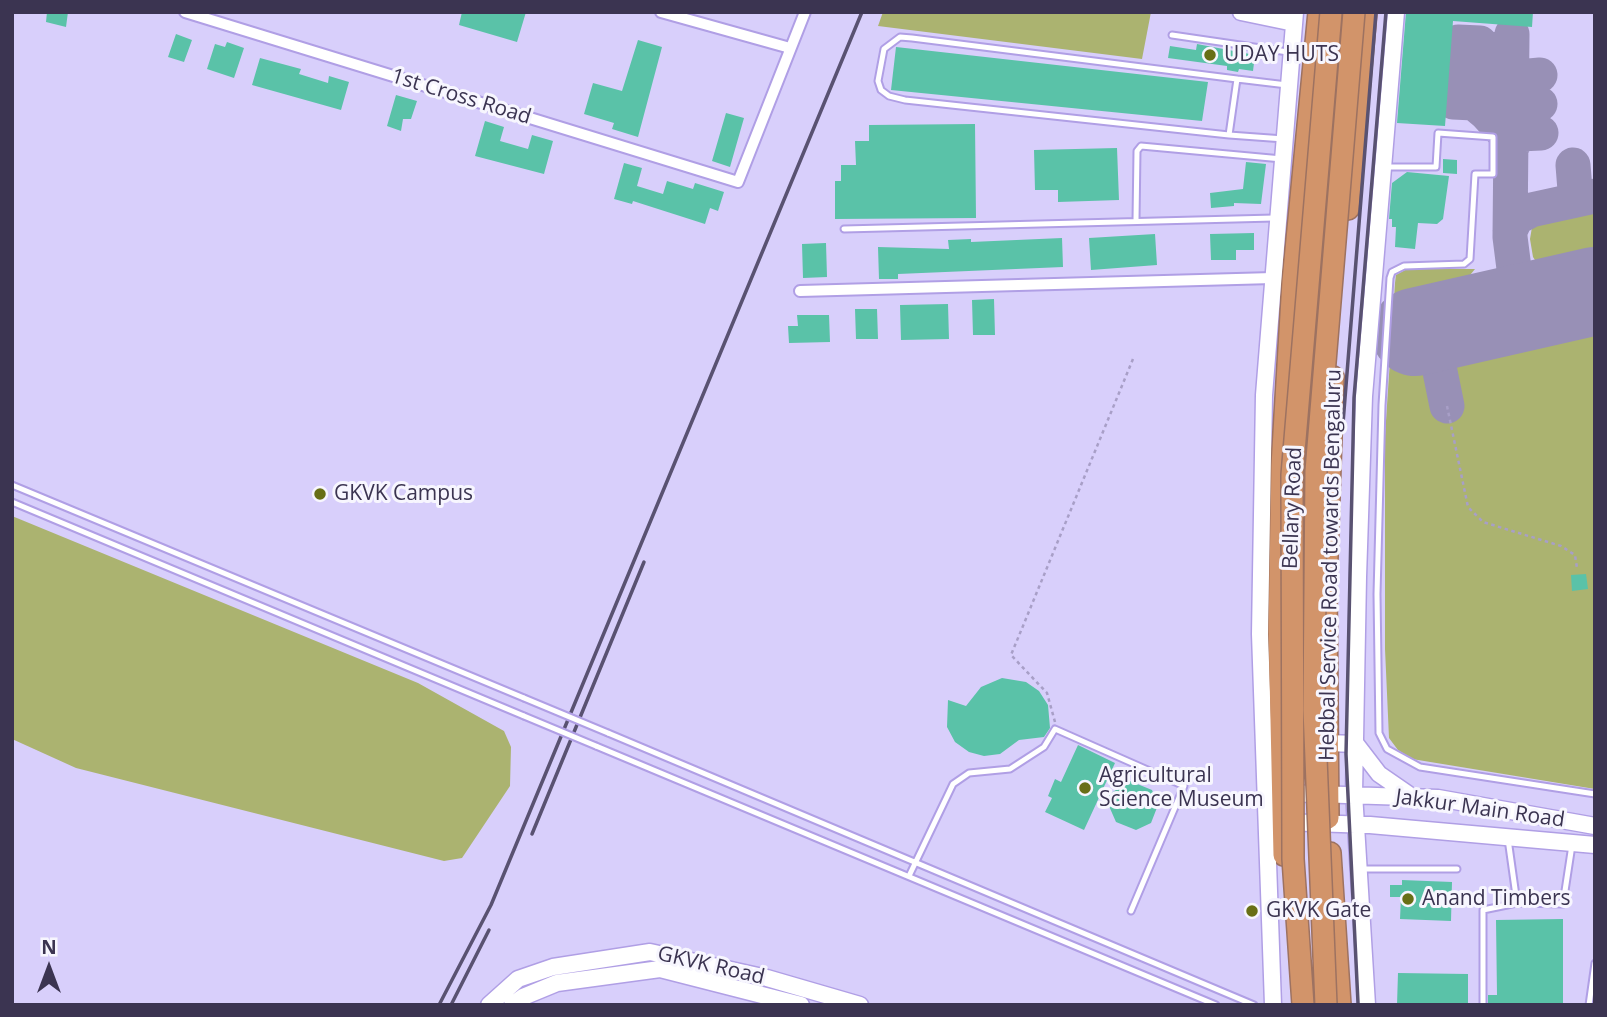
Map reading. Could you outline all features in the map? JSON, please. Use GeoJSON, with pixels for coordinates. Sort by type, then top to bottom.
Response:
{"type":"FeatureCollection","features":[{"type":"Feature","properties":{"kind":"highway"},"geometry":{"type":"LineString","coordinates":[[1294,1005],[1273,793],[1282,466],[1293,281],[1319,12]]}},
{"type":"Feature","properties":{"kind":"highway","name":"Bellary Road"},"geometry":{"type":"LineString","coordinates":[[1303,1005],[1293,859],[1292,487],[1331,12]]}},
{"type":"Feature","properties":{"kind":"highway","name":"Bellary Road"},"geometry":{"type":"LineString","coordinates":[[1326,1005],[1314,709],[1316,471],[1354,12]]}},
{"type":"Feature","properties":{"kind":"highway","name":"Hebbal Service Road towards Bengaluru"},"geometry":{"type":"LineString","coordinates":[[1328,825],[1326,585],[1334,372],[1366,12]]}},
{"type":"Feature","properties":{"kind":"highway"},"geometry":{"type":"LineString","coordinates":[[1328,825],[1339,1005]]}},
{"type":"Feature","properties":{"kind":"street","name":"1st Cross Road"},"geometry":{"type":"LineString","coordinates":[[185,12],[738,182],[790,48]]}},
{"type":"Feature","properties":{"kind":"street"},"geometry":{"type":"LineString","coordinates":[[661,12],[790,48],[805,12]]}},
{"type":"Feature","properties":{"kind":"street"},"geometry":{"type":"LineString","coordinates":[[1241,12],[1294,18],[1264,395],[1260,634],[1273,793]]}},
{"type":"Feature","properties":{"kind":"street"},"geometry":{"type":"LineString","coordinates":[[1367,1005],[1353,793],[1364,396],[1396,12]]}},
{"type":"Feature","properties":{"kind":"street"},"geometry":{"type":"LineString","coordinates":[[800,291],[1273,278]]}},
{"type":"Feature","properties":{"kind":"street"},"geometry":{"type":"LineString","coordinates":[[1327,743],[1356,744]]}},
{"type":"Feature","properties":{"kind":"street"},"geometry":{"type":"LineString","coordinates":[[1356,744],[1379,774],[1413,796]]}},
{"type":"Feature","properties":{"kind":"street","name":"Jakkur Main Road"},"geometry":{"type":"LineString","coordinates":[[1273,793],[1353,793],[1438,798],[1595,826]]}},
{"type":"Feature","properties":{"kind":"street"},"geometry":{"type":"LineString","coordinates":[[1273,1005],[1274,822]]}},
{"type":"Feature","properties":{"kind":"street","name":"Jakkur Main Road"},"geometry":{"type":"LineString","coordinates":[[1274,822],[1355,825],[1595,845]]}},
{"type":"Feature","properties":{"kind":"street","name":"GKVK Road"},"geometry":{"type":"LineString","coordinates":[[489,1005],[518,979],[553,967],[650,952],[707,963],[860,1005]]}},
{"type":"Feature","properties":{"kind":"street","name":"GKVK Road"},"geometry":{"type":"LineString","coordinates":[[514,1003],[557,984],[660,970],[801,1005]]}},
{"type":"Feature","properties":{"kind":"street"},"geometry":{"type":"LineString","coordinates":[[507,987],[514,1003]]}},
{"type":"Feature","properties":{"kind":"lane"},"geometry":{"type":"LineString","coordinates":[[1172,35],[1291,53]]}},
{"type":"Feature","properties":{"kind":"lane"},"geometry":{"type":"LineString","coordinates":[[1284,139],[905,100],[889,96],[881,90],[878,81],[884,49],[900,37],[1288,85]]}},
{"type":"Feature","properties":{"kind":"lane"},"geometry":{"type":"LineString","coordinates":[[1229,135],[1237,79]]}},
{"type":"Feature","properties":{"kind":"lane"},"geometry":{"type":"LineString","coordinates":[[1385,167],[1436,167],[1438,134],[1493,137],[1493,174],[1475,174],[1470,260],[1464,264],[1404,265],[1392,272],[1390,278],[1382,405],[1377,594],[1376,715],[1379,733],[1387,749],[1420,767],[1595,794]]}},
{"type":"Feature","properties":{"kind":"lane"},"geometry":{"type":"LineString","coordinates":[[1136,220],[1137,151],[1141,146],[1282,159]]}},
{"type":"Feature","properties":{"kind":"lane"},"geometry":{"type":"LineString","coordinates":[[844,229],[1278,218]]}},
{"type":"Feature","properties":{"kind":"lane"},"geometry":{"type":"LineString","coordinates":[[12,485],[1254,1005]]}},
{"type":"Feature","properties":{"kind":"lane"},"geometry":{"type":"LineString","coordinates":[[12,502],[1216,1005]]}},
{"type":"Feature","properties":{"kind":"lane"},"geometry":{"type":"LineString","coordinates":[[168,567],[174,554]]}},
{"type":"Feature","properties":{"kind":"lane"},"geometry":{"type":"LineString","coordinates":[[909,876],[953,784],[969,773],[1010,769],[1044,747],[1055,729],[1184,786],[1131,911]]}},
{"type":"Feature","properties":{"kind":"lane"},"geometry":{"type":"LineString","coordinates":[[1508,838],[1517,903]]}},
{"type":"Feature","properties":{"kind":"lane"},"geometry":{"type":"LineString","coordinates":[[1483,1005],[1483,910],[1517,903],[1563,904],[1572,843]]}},
{"type":"Feature","properties":{"kind":"lane"},"geometry":{"type":"LineString","coordinates":[[1360,869],[1457,869]]}},
{"type":"Feature","properties":{"kind":"lane"},"geometry":{"type":"LineString","coordinates":[[1589,1005],[1595,963]]}},
{"type":"Feature","properties":{"kind":"path"},"geometry":{"type":"LineString","coordinates":[[1055,729],[1055,718],[1047,692],[1011,655],[1133,359]]}},
{"type":"Feature","properties":{"kind":"path"},"geometry":{"type":"LineString","coordinates":[[1447,406],[1468,508],[1483,523],[1561,546],[1575,555],[1577,568]]}},
{"type":"Feature","properties":{"kind":"green space"},"geometry":{"type":"Polygon","coordinates":[[[883,12],[1151,12],[1142,59],[878,26],[883,12]]]}},
{"type":"Feature","properties":{"kind":"green space"},"geometry":{"type":"Polygon","coordinates":[[[1595,211],[1595,271],[1556,279],[1547,278],[1533,257],[1530,239],[1532,227],[1595,211]]]}},
{"type":"Feature","properties":{"kind":"green space"},"geometry":{"type":"Polygon","coordinates":[[[1407,269],[1475,269],[1453,296],[1409,314],[1433,412],[1462,403],[1449,347],[1595,312],[1595,789],[1412,759],[1398,750],[1389,738],[1385,649],[1385,436],[1396,275],[1407,269]]]}},
{"type":"Feature","properties":{"kind":"green space"},"geometry":{"type":"Polygon","coordinates":[[[12,516],[418,683],[504,731],[511,747],[510,786],[462,858],[444,861],[76,768],[12,739],[12,516]]]}},
{"type":"Feature","properties":{"kind":"building"},"geometry":{"type":"Polygon","coordinates":[[[47,12],[68,12],[66,27],[46,22],[47,12]]]}},
{"type":"Feature","properties":{"kind":"building"},"geometry":{"type":"Polygon","coordinates":[[[462,12],[526,12],[517,42],[459,25],[462,12]]]}},
{"type":"Feature","properties":{"kind":"building"},"geometry":{"type":"Polygon","coordinates":[[[1406,12],[1533,12],[1532,27],[1453,21],[1445,126],[1397,123],[1406,12]]]}},
{"type":"Feature","properties":{"kind":"building"},"geometry":{"type":"Polygon","coordinates":[[[176,34],[192,40],[184,62],[168,57],[176,34]]]}},
{"type":"Feature","properties":{"kind":"building"},"geometry":{"type":"Polygon","coordinates":[[[638,40],[662,47],[638,137],[612,129],[614,123],[584,114],[593,83],[622,91],[638,40]]]}},
{"type":"Feature","properties":{"kind":"building"},"geometry":{"type":"Polygon","coordinates":[[[227,42],[244,48],[234,78],[207,69],[215,44],[225,47],[227,42]]]}},
{"type":"Feature","properties":{"kind":"building"},"geometry":{"type":"Polygon","coordinates":[[[1197,44],[1255,55],[1253,71],[1239,69],[1238,72],[1227,70],[1227,66],[1168,58],[1170,46],[1196,50],[1197,44]]]}},
{"type":"Feature","properties":{"kind":"building"},"geometry":{"type":"Polygon","coordinates":[[[896,47],[1208,82],[1202,121],[891,90],[896,47]]]}},
{"type":"Feature","properties":{"kind":"building"},"geometry":{"type":"Polygon","coordinates":[[[260,58],[301,69],[299,74],[328,83],[329,76],[349,82],[341,110],[252,85],[260,58]]]}},
{"type":"Feature","properties":{"kind":"building"},"geometry":{"type":"Polygon","coordinates":[[[396,95],[417,101],[411,119],[403,119],[401,131],[387,126],[396,95]]]}},
{"type":"Feature","properties":{"kind":"building"},"geometry":{"type":"Polygon","coordinates":[[[726,113],[744,118],[730,167],[712,161],[726,113]]]}},
{"type":"Feature","properties":{"kind":"building"},"geometry":{"type":"Polygon","coordinates":[[[485,121],[504,127],[500,141],[528,149],[532,135],[553,141],[544,174],[475,156],[485,121]]]}},
{"type":"Feature","properties":{"kind":"building"},"geometry":{"type":"Polygon","coordinates":[[[975,124],[976,218],[835,219],[835,181],[841,181],[841,165],[856,165],[855,141],[869,141],[869,125],[975,124]]]}},
{"type":"Feature","properties":{"kind":"building"},"geometry":{"type":"Polygon","coordinates":[[[1117,148],[1119,200],[1058,202],[1058,190],[1035,190],[1034,150],[1117,148]]]}},
{"type":"Feature","properties":{"kind":"building"},"geometry":{"type":"Polygon","coordinates":[[[1443,159],[1457,160],[1457,174],[1443,173],[1443,159]]]}},
{"type":"Feature","properties":{"kind":"building"},"geometry":{"type":"Polygon","coordinates":[[[1246,162],[1266,164],[1261,204],[1234,203],[1234,206],[1211,208],[1210,193],[1243,189],[1246,162]]]}},
{"type":"Feature","properties":{"kind":"building"},"geometry":{"type":"Polygon","coordinates":[[[624,163],[642,168],[637,186],[663,194],[667,181],[693,189],[695,183],[724,192],[718,211],[710,208],[705,224],[633,201],[632,204],[614,199],[624,163]]]}},
{"type":"Feature","properties":{"kind":"building"},"geometry":{"type":"Polygon","coordinates":[[[1407,172],[1449,176],[1443,219],[1437,224],[1418,223],[1415,249],[1395,247],[1396,227],[1392,227],[1392,219],[1389,219],[1392,183],[1407,172]]]}},
{"type":"Feature","properties":{"kind":"building"},"geometry":{"type":"Polygon","coordinates":[[[1254,233],[1254,250],[1236,250],[1236,260],[1211,260],[1210,234],[1254,233]]]}},
{"type":"Feature","properties":{"kind":"building"},"geometry":{"type":"Polygon","coordinates":[[[1155,234],[1157,265],[1091,270],[1089,238],[1155,234]]]}},
{"type":"Feature","properties":{"kind":"building"},"geometry":{"type":"Polygon","coordinates":[[[1062,238],[1063,267],[898,274],[898,279],[879,279],[878,247],[949,249],[948,240],[971,239],[971,242],[1062,238]]]}},
{"type":"Feature","properties":{"kind":"building"},"geometry":{"type":"Polygon","coordinates":[[[826,243],[827,277],[803,278],[802,244],[826,243]]]}},
{"type":"Feature","properties":{"kind":"building"},"geometry":{"type":"Polygon","coordinates":[[[994,299],[995,335],[973,335],[972,300],[994,299]]]}},
{"type":"Feature","properties":{"kind":"building"},"geometry":{"type":"Polygon","coordinates":[[[948,304],[949,339],[901,340],[900,305],[948,304]]]}},
{"type":"Feature","properties":{"kind":"building"},"geometry":{"type":"Polygon","coordinates":[[[855,309],[877,309],[878,339],[856,339],[855,309]]]}},
{"type":"Feature","properties":{"kind":"building"},"geometry":{"type":"Polygon","coordinates":[[[797,315],[829,315],[830,342],[789,343],[788,326],[798,326],[797,315]]]}},
{"type":"Feature","properties":{"kind":"building"},"geometry":{"type":"Polygon","coordinates":[[[1586,574],[1588,589],[1572,591],[1571,575],[1586,574]]]}},
{"type":"Feature","properties":{"kind":"building"},"geometry":{"type":"Polygon","coordinates":[[[1002,678],[1026,682],[1039,691],[1048,705],[1050,728],[1044,737],[1019,740],[1000,754],[984,756],[969,752],[955,742],[947,727],[948,700],[966,706],[981,687],[1002,678]]]}},
{"type":"Feature","properties":{"kind":"building"},"geometry":{"type":"Polygon","coordinates":[[[1078,745],[1115,763],[1084,830],[1045,812],[1052,798],[1048,796],[1055,779],[1061,782],[1078,745]]]}},
{"type":"Feature","properties":{"kind":"building"},"geometry":{"type":"Polygon","coordinates":[[[1130,781],[1152,790],[1158,805],[1151,823],[1136,830],[1116,822],[1105,797],[1130,781]]]}},
{"type":"Feature","properties":{"kind":"building"},"geometry":{"type":"Polygon","coordinates":[[[1402,880],[1452,882],[1451,921],[1400,919],[1401,897],[1390,897],[1390,885],[1402,885],[1402,880]]]}},
{"type":"Feature","properties":{"kind":"building"},"geometry":{"type":"Polygon","coordinates":[[[1563,919],[1563,1005],[1488,1005],[1488,995],[1497,995],[1496,920],[1563,919]]]}},
{"type":"Feature","properties":{"kind":"building"},"geometry":{"type":"Polygon","coordinates":[[[1398,973],[1468,974],[1468,1005],[1397,1005],[1398,973]]]}},
{"type":"Feature","properties":{"kind":"taxiway"},"geometry":{"type":"LineString","coordinates":[[1512,34],[1510,237],[1518,300],[1521,305],[1531,306]]}},
{"type":"Feature","properties":{"kind":"taxiway"},"geometry":{"type":"LineString","coordinates":[[1458,42],[1480,43],[1490,55]]}},
{"type":"Feature","properties":{"kind":"taxiway"},"geometry":{"type":"LineString","coordinates":[[1490,49],[1486,113],[1505,134],[1511,148]]}},
{"type":"Feature","properties":{"kind":"taxiway"},"geometry":{"type":"LineString","coordinates":[[1456,71],[1477,72],[1484,76],[1488,84]]}},
{"type":"Feature","properties":{"kind":"taxiway"},"geometry":{"type":"LineString","coordinates":[[1511,87],[1519,77],[1540,75]]}},
{"type":"Feature","properties":{"kind":"taxiway"},"geometry":{"type":"LineString","coordinates":[[1453,102],[1474,103],[1486,113]]}},
{"type":"Feature","properties":{"kind":"taxiway"},"geometry":{"type":"LineString","coordinates":[[1511,116],[1518,105],[1540,104]]}},
{"type":"Feature","properties":{"kind":"taxiway"},"geometry":{"type":"LineString","coordinates":[[1511,148],[1519,134],[1541,133]]}},
{"type":"Feature","properties":{"kind":"taxiway"},"geometry":{"type":"LineString","coordinates":[[1573,165],[1575,190],[1588,197]]}},
{"type":"Feature","properties":{"kind":"taxiway"},"geometry":{"type":"LineString","coordinates":[[1510,231],[1516,218],[1531,210],[1595,196]]}},
{"type":"Feature","properties":{"kind":"taxiway"},"geometry":{"type":"LineString","coordinates":[[1447,406],[1433,337],[1441,326],[1451,323]]}},
{"type":"Feature","properties":{"kind":"runway"},"geometry":{"type":"LineString","coordinates":[[1415,332],[1595,291]]}},
{"type":"Feature","properties":{"kind":"railway"},"geometry":{"type":"LineString","coordinates":[[439,1005],[491,905],[862,12]]}},
{"type":"Feature","properties":{"kind":"railway"},"geometry":{"type":"LineString","coordinates":[[1343,423],[1376,12]]}},
{"type":"Feature","properties":{"kind":"railway"},"geometry":{"type":"LineString","coordinates":[[1358,1003],[1346,754],[1354,398],[1386,12]]}},
{"type":"Feature","properties":{"kind":"railway"},"geometry":{"type":"LineString","coordinates":[[532,834],[644,562]]}},
{"type":"Feature","properties":{"kind":"railway"},"geometry":{"type":"LineString","coordinates":[[451,1005],[489,930]]}},
{"type":"Feature","properties":{"kind":"place","name":"UDAY HUTS"},"geometry":{"type":"Point","coordinates":[1210,55]}},
{"type":"Feature","properties":{"kind":"place","name":"GKVK Campus"},"geometry":{"type":"Point","coordinates":[320,494]}},
{"type":"Feature","properties":{"kind":"place","name":"Agricultural Science Museum"},"geometry":{"type":"Point","coordinates":[1085,788]}},
{"type":"Feature","properties":{"kind":"place","name":"Anand Timbers"},"geometry":{"type":"Point","coordinates":[1408,899]}},
{"type":"Feature","properties":{"kind":"place","name":"GKVK Gate"},"geometry":{"type":"Point","coordinates":[1252,911]}}]}
